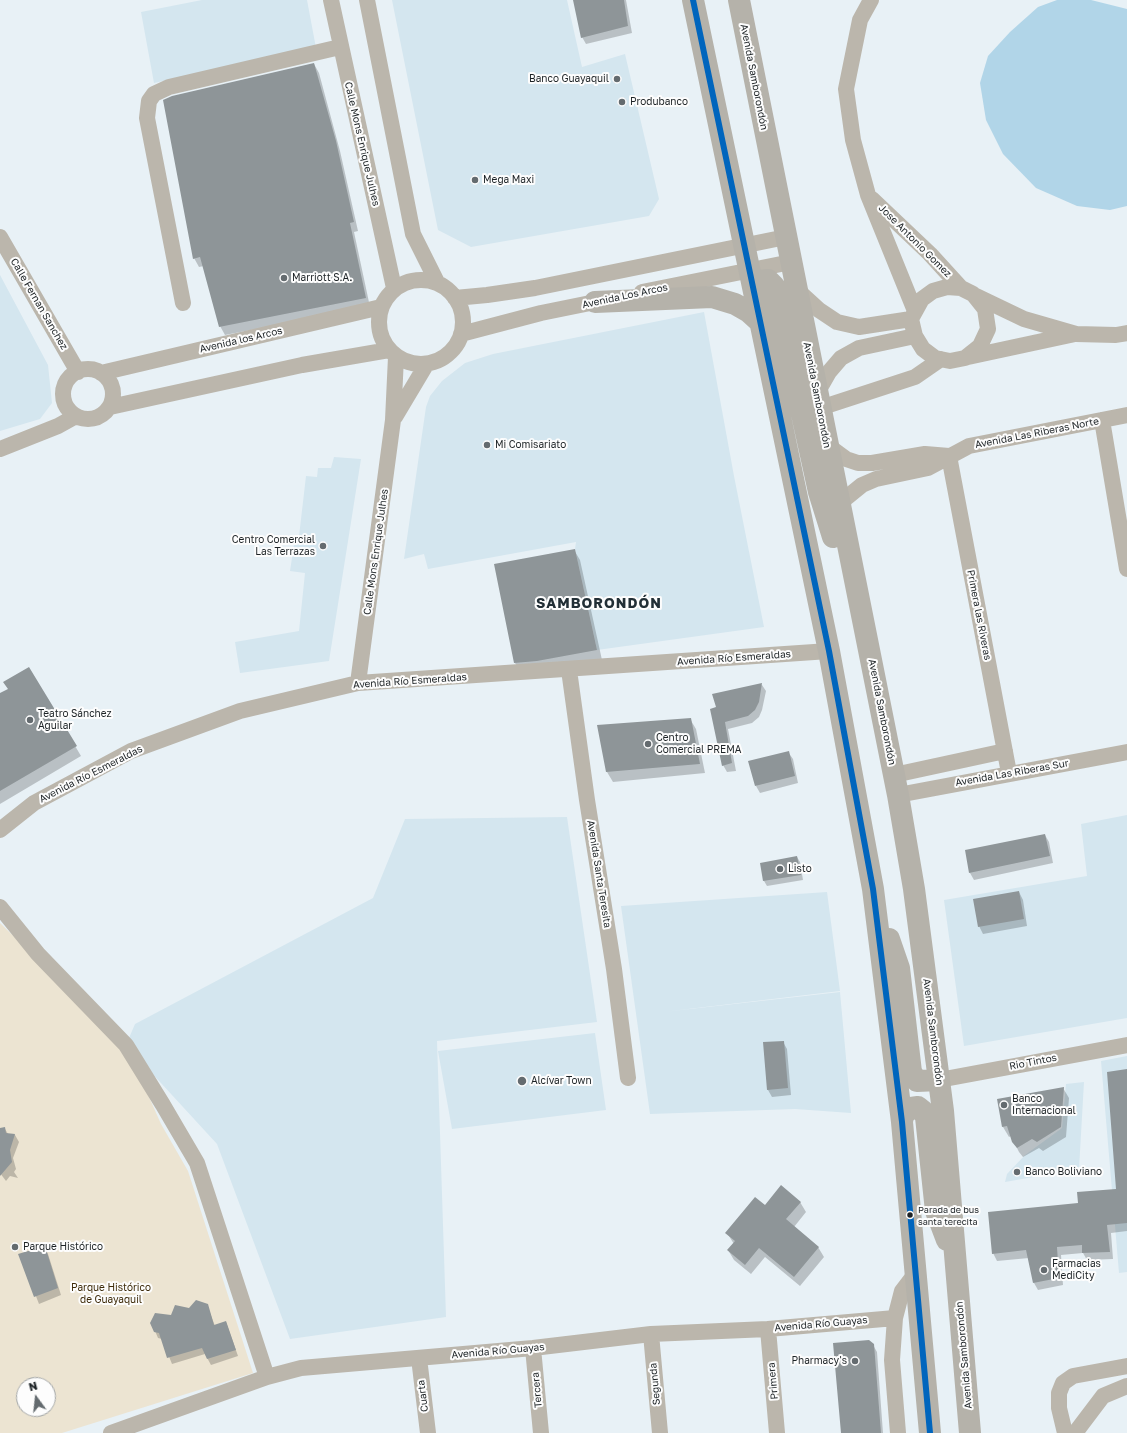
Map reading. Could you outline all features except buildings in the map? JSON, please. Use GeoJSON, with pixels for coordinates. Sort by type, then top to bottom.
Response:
{"type":"FeatureCollection","features":[{"type":"Feature","properties":{"kind":"highway"},"geometry":{"type":"LineString","coordinates":[[693,0],[829,651],[849,754],[874,898],[902,1122],[930,1433]]}},
{"type":"Feature","properties":{"kind":"highway","name":"Avenida Samborondón"},"geometry":{"type":"LineString","coordinates":[[739,0],[790,262],[868,642],[896,785],[914,889],[939,1080],[957,1267],[970,1433]]}},
{"type":"Feature","properties":{"kind":"highway"},"geometry":{"type":"LineString","coordinates":[[754,293],[754,288],[759,281],[768,280],[774,286],[819,492],[868,642]]}},
{"type":"Feature","properties":{"kind":"highway"},"geometry":{"type":"LineString","coordinates":[[595,302],[712,297],[735,304],[749,312],[760,322]]}},
{"type":"Feature","properties":{"kind":"highway"},"geometry":{"type":"LineString","coordinates":[[874,898],[899,968],[911,1072],[917,1081],[939,1080]]}},
{"type":"Feature","properties":{"kind":"highway"},"geometry":{"type":"LineString","coordinates":[[902,1122],[903,1115],[911,1108],[918,1108],[923,1111],[926,1116],[936,1211],[957,1267]]}},
{"type":"Feature","properties":{"kind":"street","name":"Calle Mons Enrique Julhes"},"geometry":{"type":"LineString","coordinates":[[331,0],[340,47],[394,288]]}},
{"type":"Feature","properties":{"kind":"street"},"geometry":{"type":"LineString","coordinates":[[366,0],[414,234],[436,282]]}},
{"type":"Feature","properties":{"kind":"street","name":"Jose Antonio Gomez"},"geometry":{"type":"LineString","coordinates":[[871,0],[860,20],[846,89],[853,140],[868,195],[913,315]]}},
{"type":"Feature","properties":{"kind":"street"},"geometry":{"type":"LineString","coordinates":[[183,303],[147,118],[149,101],[154,94],[169,87],[340,47]]}},
{"type":"Feature","properties":{"kind":"street","name":"Jose Antonio Gomez"},"geometry":{"type":"LineString","coordinates":[[868,195],[967,291],[1024,319],[1076,334]]}},
{"type":"Feature","properties":{"kind":"street"},"geometry":{"type":"LineString","coordinates":[[455,298],[535,288],[786,236]]}},
{"type":"Feature","properties":{"kind":"street","name":"Calle Fernan Sanchez"},"geometry":{"type":"LineString","coordinates":[[0,237],[78,372]]}},
{"type":"Feature","properties":{"kind":"street","name":"Avenida Los Arcos"},"geometry":{"type":"LineString","coordinates":[[461,334],[541,313],[790,262]]}},
{"type":"Feature","properties":{"kind":"street"},"geometry":{"type":"LineString","coordinates":[[422,280],[436,282],[447,288],[455,298],[463,315],[464,324],[461,334],[455,347],[444,358],[426,365],[405,362],[392,353],[382,340],[378,318],[381,307],[386,297],[394,288],[408,281],[422,280]]}},
{"type":"Feature","properties":{"kind":"street"},"geometry":{"type":"LineString","coordinates":[[947,287],[967,291],[985,309],[988,329],[980,346],[965,358],[950,361],[935,358],[923,349],[915,336],[913,315],[922,299],[933,291],[947,287]]}},
{"type":"Feature","properties":{"kind":"street"},"geometry":{"type":"LineString","coordinates":[[535,288],[541,313]]}},
{"type":"Feature","properties":{"kind":"street"},"geometry":{"type":"LineString","coordinates":[[796,289],[819,310],[837,322],[859,327],[913,315]]}},
{"type":"Feature","properties":{"kind":"street","name":"Avenida los Arcos"},"geometry":{"type":"LineString","coordinates":[[101,373],[381,307]]}},
{"type":"Feature","properties":{"kind":"street","name":"Jose Antonio Gomez"},"geometry":{"type":"LineString","coordinates":[[965,358],[1076,334],[1116,335],[1127,333]]}},
{"type":"Feature","properties":{"kind":"street"},"geometry":{"type":"LineString","coordinates":[[818,401],[829,372],[842,358],[859,348],[915,336]]}},
{"type":"Feature","properties":{"kind":"street","name":"Calle Mons Enrique Julhes"},"geometry":{"type":"LineString","coordinates":[[358,683],[393,420],[392,353]]}},
{"type":"Feature","properties":{"kind":"street"},"geometry":{"type":"LineString","coordinates":[[110,407],[302,365],[392,353]]}},
{"type":"Feature","properties":{"kind":"street"},"geometry":{"type":"LineString","coordinates":[[818,401],[915,377],[941,359]]}},
{"type":"Feature","properties":{"kind":"street","name":"Calle Mons Enrique Julhes"},"geometry":{"type":"LineString","coordinates":[[393,420],[426,365]]}},
{"type":"Feature","properties":{"kind":"street"},"geometry":{"type":"LineString","coordinates":[[89,370],[101,373],[108,379],[113,388],[113,397],[110,407],[103,414],[95,418],[85,419],[76,416],[69,410],[64,402],[63,393],[65,384],[70,377],[78,372],[89,370]]}},
{"type":"Feature","properties":{"kind":"street"},"geometry":{"type":"LineString","coordinates":[[0,449],[58,426],[76,416]]}},
{"type":"Feature","properties":{"kind":"street","name":"Avenida Las Riberas Norte"},"geometry":{"type":"LineString","coordinates":[[840,506],[846,498],[862,485],[876,479],[928,468],[969,446],[1127,416]]}},
{"type":"Feature","properties":{"kind":"street"},"geometry":{"type":"LineString","coordinates":[[1102,420],[1127,569]]}},
{"type":"Feature","properties":{"kind":"street"},"geometry":{"type":"LineString","coordinates":[[827,445],[846,459],[858,462],[872,463],[925,454],[949,456]]}},
{"type":"Feature","properties":{"kind":"street","name":"Primera las Riveras"},"geometry":{"type":"LineString","coordinates":[[949,456],[1009,773]]}},
{"type":"Feature","properties":{"kind":"street","name":"Avenida Río Esmeraldas"},"geometry":{"type":"LineString","coordinates":[[0,830],[34,804],[131,751],[240,711],[358,683],[569,670],[829,651]]}},
{"type":"Feature","properties":{"kind":"street","name":"Avenida Santa Teresita"},"geometry":{"type":"LineString","coordinates":[[569,670],[587,800],[614,969],[628,1078]]}},
{"type":"Feature","properties":{"kind":"street","name":"Avenida Las Riberas Sur"},"geometry":{"type":"LineString","coordinates":[[896,785],[1005,751]]}},
{"type":"Feature","properties":{"kind":"street","name":"Avenida Las Riberas Sur"},"geometry":{"type":"LineString","coordinates":[[896,785],[1009,773],[1127,752]]}},
{"type":"Feature","properties":{"kind":"street"},"geometry":{"type":"LineString","coordinates":[[0,908],[38,954],[126,1045],[197,1163],[268,1377]]}},
{"type":"Feature","properties":{"kind":"street","name":"Rio Tintos"},"geometry":{"type":"LineString","coordinates":[[939,1080],[1127,1045]]}},
{"type":"Feature","properties":{"kind":"street"},"geometry":{"type":"LineString","coordinates":[[898,1433],[892,1360],[895,1318],[902,1291],[915,1274]]}},
{"type":"Feature","properties":{"kind":"street","name":"Avenida Río Guayas"},"geometry":{"type":"LineString","coordinates":[[111,1433],[268,1377],[301,1368],[533,1348],[651,1334],[768,1329],[895,1318]]}},
{"type":"Feature","properties":{"kind":"street","name":"Primera"},"geometry":{"type":"LineString","coordinates":[[768,1329],[777,1433]]}},
{"type":"Feature","properties":{"kind":"street","name":"Segunda"},"geometry":{"type":"LineString","coordinates":[[651,1334],[660,1433]]}},
{"type":"Feature","properties":{"kind":"street","name":"Tercera"},"geometry":{"type":"LineString","coordinates":[[533,1348],[540,1433]]}},
{"type":"Feature","properties":{"kind":"street","name":"Cuarta"},"geometry":{"type":"LineString","coordinates":[[419,1358],[428,1433]]}},
{"type":"Feature","properties":{"kind":"street"},"geometry":{"type":"LineString","coordinates":[[1065,1433],[1059,1408],[1059,1393],[1063,1383],[1073,1376],[1125,1366],[1127,1385],[1103,1396],[1076,1433]]}},
{"type":"Feature","properties":{"kind":"shaded area"},"geometry":{"type":"Polygon","coordinates":[[[202,0],[307,0],[316,48],[154,83],[141,12],[202,0]]]}},
{"type":"Feature","properties":{"kind":"shaded area"},"geometry":{"type":"Polygon","coordinates":[[[392,0],[567,0],[582,67],[625,54],[659,199],[649,216],[471,247],[438,230],[392,0]]]}},
{"type":"Feature","properties":{"kind":"shaded area"},"geometry":{"type":"Polygon","coordinates":[[[0,275],[48,365],[52,403],[40,419],[0,431],[0,275]]]}},
{"type":"Feature","properties":{"kind":"shaded area"},"geometry":{"type":"Polygon","coordinates":[[[704,312],[734,476],[764,627],[597,650],[575,549],[576,542],[428,569],[424,554],[404,559],[426,407],[430,396],[442,381],[465,363],[493,354],[704,312]]]}},
{"type":"Feature","properties":{"kind":"shaded area"},"geometry":{"type":"Polygon","coordinates":[[[334,457],[361,459],[329,661],[240,673],[235,642],[299,631],[305,573],[290,571],[294,545],[298,545],[306,476],[317,477],[318,468],[331,468],[334,457]]]}},
{"type":"Feature","properties":{"kind":"shaded area"},"geometry":{"type":"Polygon","coordinates":[[[1127,815],[1127,1018],[964,1046],[944,900],[1087,876],[1081,824],[1127,815]]]}},
{"type":"Feature","properties":{"kind":"shaded area"},"geometry":{"type":"Polygon","coordinates":[[[567,817],[597,1022],[437,1041],[446,1317],[290,1339],[217,1144],[126,1045],[135,1024],[373,898],[405,819],[567,817]]]}},
{"type":"Feature","properties":{"kind":"shaded area"},"geometry":{"type":"Polygon","coordinates":[[[827,892],[840,991],[663,1012],[840,992],[851,1113],[795,1109],[650,1114],[621,906],[827,892]]]}},
{"type":"Feature","properties":{"kind":"shaded area","name":"Alcívar Town"},"geometry":{"type":"Polygon","coordinates":[[[595,1033],[606,1110],[452,1129],[438,1051],[595,1033]]]}},
{"type":"Feature","properties":{"kind":"shaded area"},"geometry":{"type":"Polygon","coordinates":[[[1127,1056],[1127,1272],[1119,1273],[1101,1061],[1127,1056]]]}},
{"type":"Feature","properties":{"kind":"shaded area"},"geometry":{"type":"Polygon","coordinates":[[[1084,1082],[1079,1169],[1005,1182],[1007,1174],[1025,1155],[1062,1128],[1066,1084],[1084,1082]]]}},
{"type":"Feature","properties":{"kind":"green space","name":"Parque Histórico de Guayaquil"},"geometry":{"type":"Polygon","coordinates":[[[0,923],[126,1045],[161,1124],[188,1171],[253,1373],[62,1433],[0,1433],[0,923]]]}},
{"type":"Feature","properties":{"kind":"water"},"geometry":{"type":"Polygon","coordinates":[[[1057,0],[1091,0],[1127,9],[1127,206],[1110,210],[1077,206],[1036,188],[1003,154],[986,120],[980,83],[988,56],[1010,32],[1038,7],[1057,0]]]}},
{"type":"Feature","properties":{"kind":"transit line"},"geometry":{"type":"LineString","coordinates":[[693,0],[829,651],[873,889],[902,1122],[930,1433]]}},
{"type":"Feature","properties":{"kind":"place","name":"Banco Guayaquil"},"geometry":{"type":"Point","coordinates":[617,79]}},
{"type":"Feature","properties":{"kind":"place","name":"Produbanco"},"geometry":{"type":"Point","coordinates":[622,102]}},
{"type":"Feature","properties":{"kind":"place","name":"Mega Maxi"},"geometry":{"type":"Point","coordinates":[475,180]}},
{"type":"Feature","properties":{"kind":"place","name":"Marriott S.A."},"geometry":{"type":"Point","coordinates":[284,278]}},
{"type":"Feature","properties":{"kind":"place","name":"Mi Comisariato"},"geometry":{"type":"Point","coordinates":[487,445]}},
{"type":"Feature","properties":{"kind":"place","name":"Centro Comercial Las Terrazas"},"geometry":{"type":"Point","coordinates":[323,546]}},
{"type":"Feature","properties":{"kind":"place","name":"Teatro Sánchez Aguilar"},"geometry":{"type":"Point","coordinates":[30,720]}},
{"type":"Feature","properties":{"kind":"place","name":"Centro Comercial PREMA"},"geometry":{"type":"Point","coordinates":[648,744]}},
{"type":"Feature","properties":{"kind":"place","name":"Listo"},"geometry":{"type":"Point","coordinates":[780,869]}},
{"type":"Feature","properties":{"kind":"place","name":"Alcívar Town"},"geometry":{"type":"Point","coordinates":[522,1081]}},
{"type":"Feature","properties":{"kind":"place","name":"Banco Internacional"},"geometry":{"type":"Point","coordinates":[1004,1105]}},
{"type":"Feature","properties":{"kind":"place","name":"Banco Boliviano"},"geometry":{"type":"Point","coordinates":[1017,1172]}},
{"type":"Feature","properties":{"kind":"place","name":"Parada de bus santa terecita"},"geometry":{"type":"Point","coordinates":[910,1215]}},
{"type":"Feature","properties":{"kind":"place","name":"Parque Histórico"},"geometry":{"type":"Point","coordinates":[15,1247]}},
{"type":"Feature","properties":{"kind":"place","name":"Farmacias MediCity"},"geometry":{"type":"Point","coordinates":[1044,1270]}},
{"type":"Feature","properties":{"kind":"place","name":"Pharmacy's"},"geometry":{"type":"Point","coordinates":[855,1361]}},
{"type":"Feature","properties":{"kind":"district","name":"SAMBORONDÓN"},"geometry":{"type":"Point","coordinates":[599,604]}}]}
